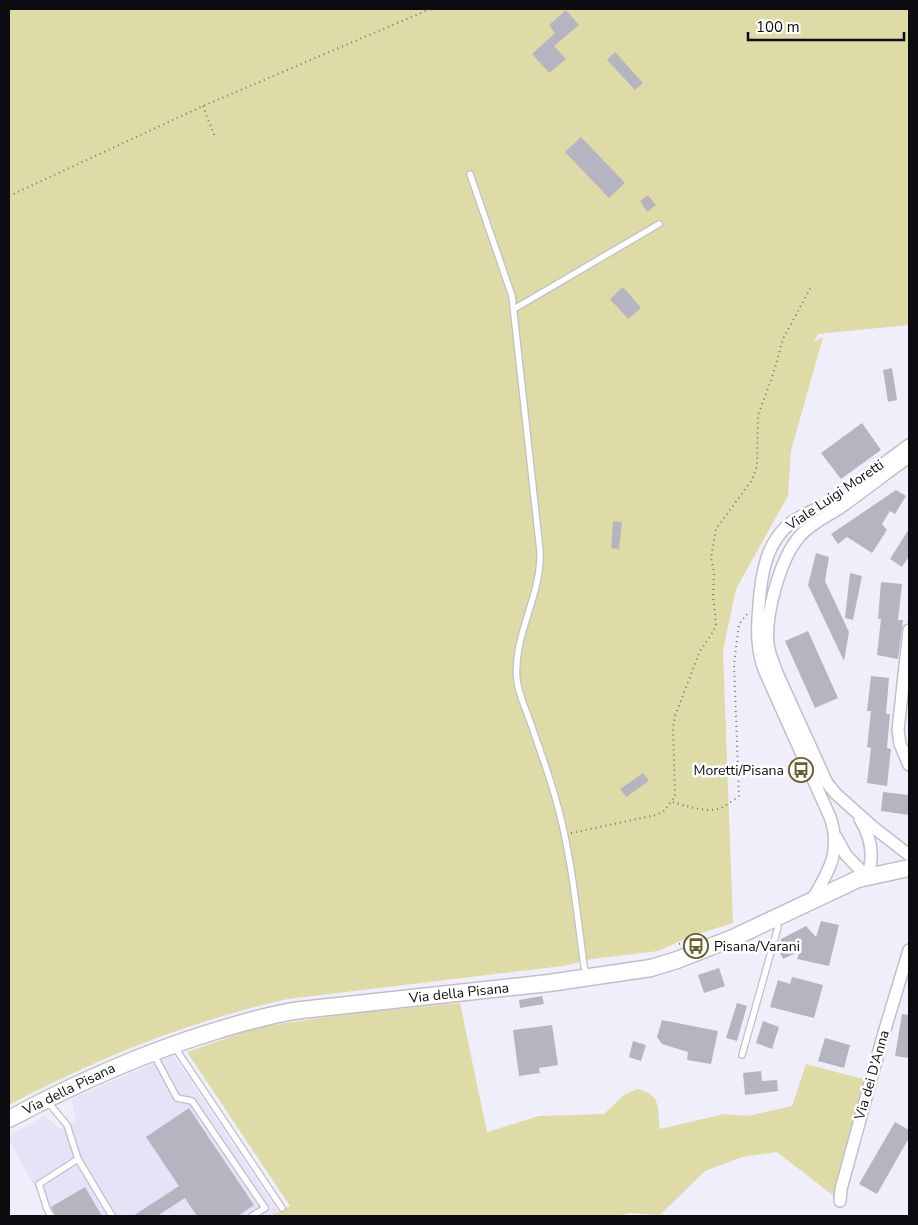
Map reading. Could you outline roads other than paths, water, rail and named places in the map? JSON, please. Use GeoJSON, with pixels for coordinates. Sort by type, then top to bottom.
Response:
{"type":"FeatureCollection","features":[{"type":"Feature","properties":{"kind":"main road","name":"Via della Pisana"},"geometry":{"type":"LineString","coordinates":[[9,1119],[93,1076],[173,1044],[229,1026],[292,1011],[588,977],[664,965],[704,950],[774,919],[840,887],[867,877],[909,868]]}},
{"type":"Feature","properties":{"kind":"street","name":"Viale Luigi Moretti"},"geometry":{"type":"LineString","coordinates":[[811,902],[829,870],[835,851],[835,836],[830,817],[763,667],[758,643],[760,583],[766,560],[776,540],[792,522],[832,500],[909,445]]}},
{"type":"Feature","properties":{"kind":"street","name":"Viale Luigi Moretti"},"geometry":{"type":"LineString","coordinates":[[909,457],[842,506],[810,526],[800,536],[790,550],[781,569],[773,601],[768,638],[769,650],[777,673],[825,781],[833,792],[909,855]]}},
{"type":"Feature","properties":{"kind":"street"},"geometry":{"type":"LineString","coordinates":[[773,601],[766,591],[767,578],[774,556],[792,522]]}},
{"type":"Feature","properties":{"kind":"street"},"geometry":{"type":"LineString","coordinates":[[909,630],[898,730],[900,744],[909,765]]}},
{"type":"Feature","properties":{"kind":"street","name":"Viale Luigi Moretti"},"geometry":{"type":"LineString","coordinates":[[835,836],[846,855],[867,877],[871,864],[871,848],[868,834],[857,813]]}},
{"type":"Feature","properties":{"kind":"street","name":"Via dei D’Anna"},"geometry":{"type":"LineString","coordinates":[[840,1201],[841,1189],[864,1103],[909,950]]}},
{"type":"Feature","properties":{"kind":"lane"},"geometry":{"type":"LineString","coordinates":[[470,174],[512,296],[532,464],[540,562],[537,582],[519,646],[516,667],[517,682],[554,794],[564,835],[584,966],[588,977]]}},
{"type":"Feature","properties":{"kind":"lane"},"geometry":{"type":"LineString","coordinates":[[514,309],[659,224]]}},
{"type":"Feature","properties":{"kind":"lane"},"geometry":{"type":"LineString","coordinates":[[742,1055],[778,927],[774,919]]}},
{"type":"Feature","properties":{"kind":"lane"},"geometry":{"type":"LineString","coordinates":[[173,1044],[282,1208]]}},
{"type":"Feature","properties":{"kind":"lane"},"geometry":{"type":"LineString","coordinates":[[152,1052],[176,1098],[192,1101],[265,1208],[252,1216]]}},
{"type":"Feature","properties":{"kind":"lane"},"geometry":{"type":"LineString","coordinates":[[46,1099],[67,1125],[78,1159],[112,1216]]}},
{"type":"Feature","properties":{"kind":"lane"},"geometry":{"type":"LineString","coordinates":[[51,1216],[39,1184],[78,1159]]}},
{"type":"Feature","properties":{"kind":"place","name":"Moretti/Pisana"},"geometry":{"type":"Point","coordinates":[801,770]}},
{"type":"Feature","properties":{"kind":"place","name":"Pisana/Varani"},"geometry":{"type":"Point","coordinates":[696,946]}}]}
